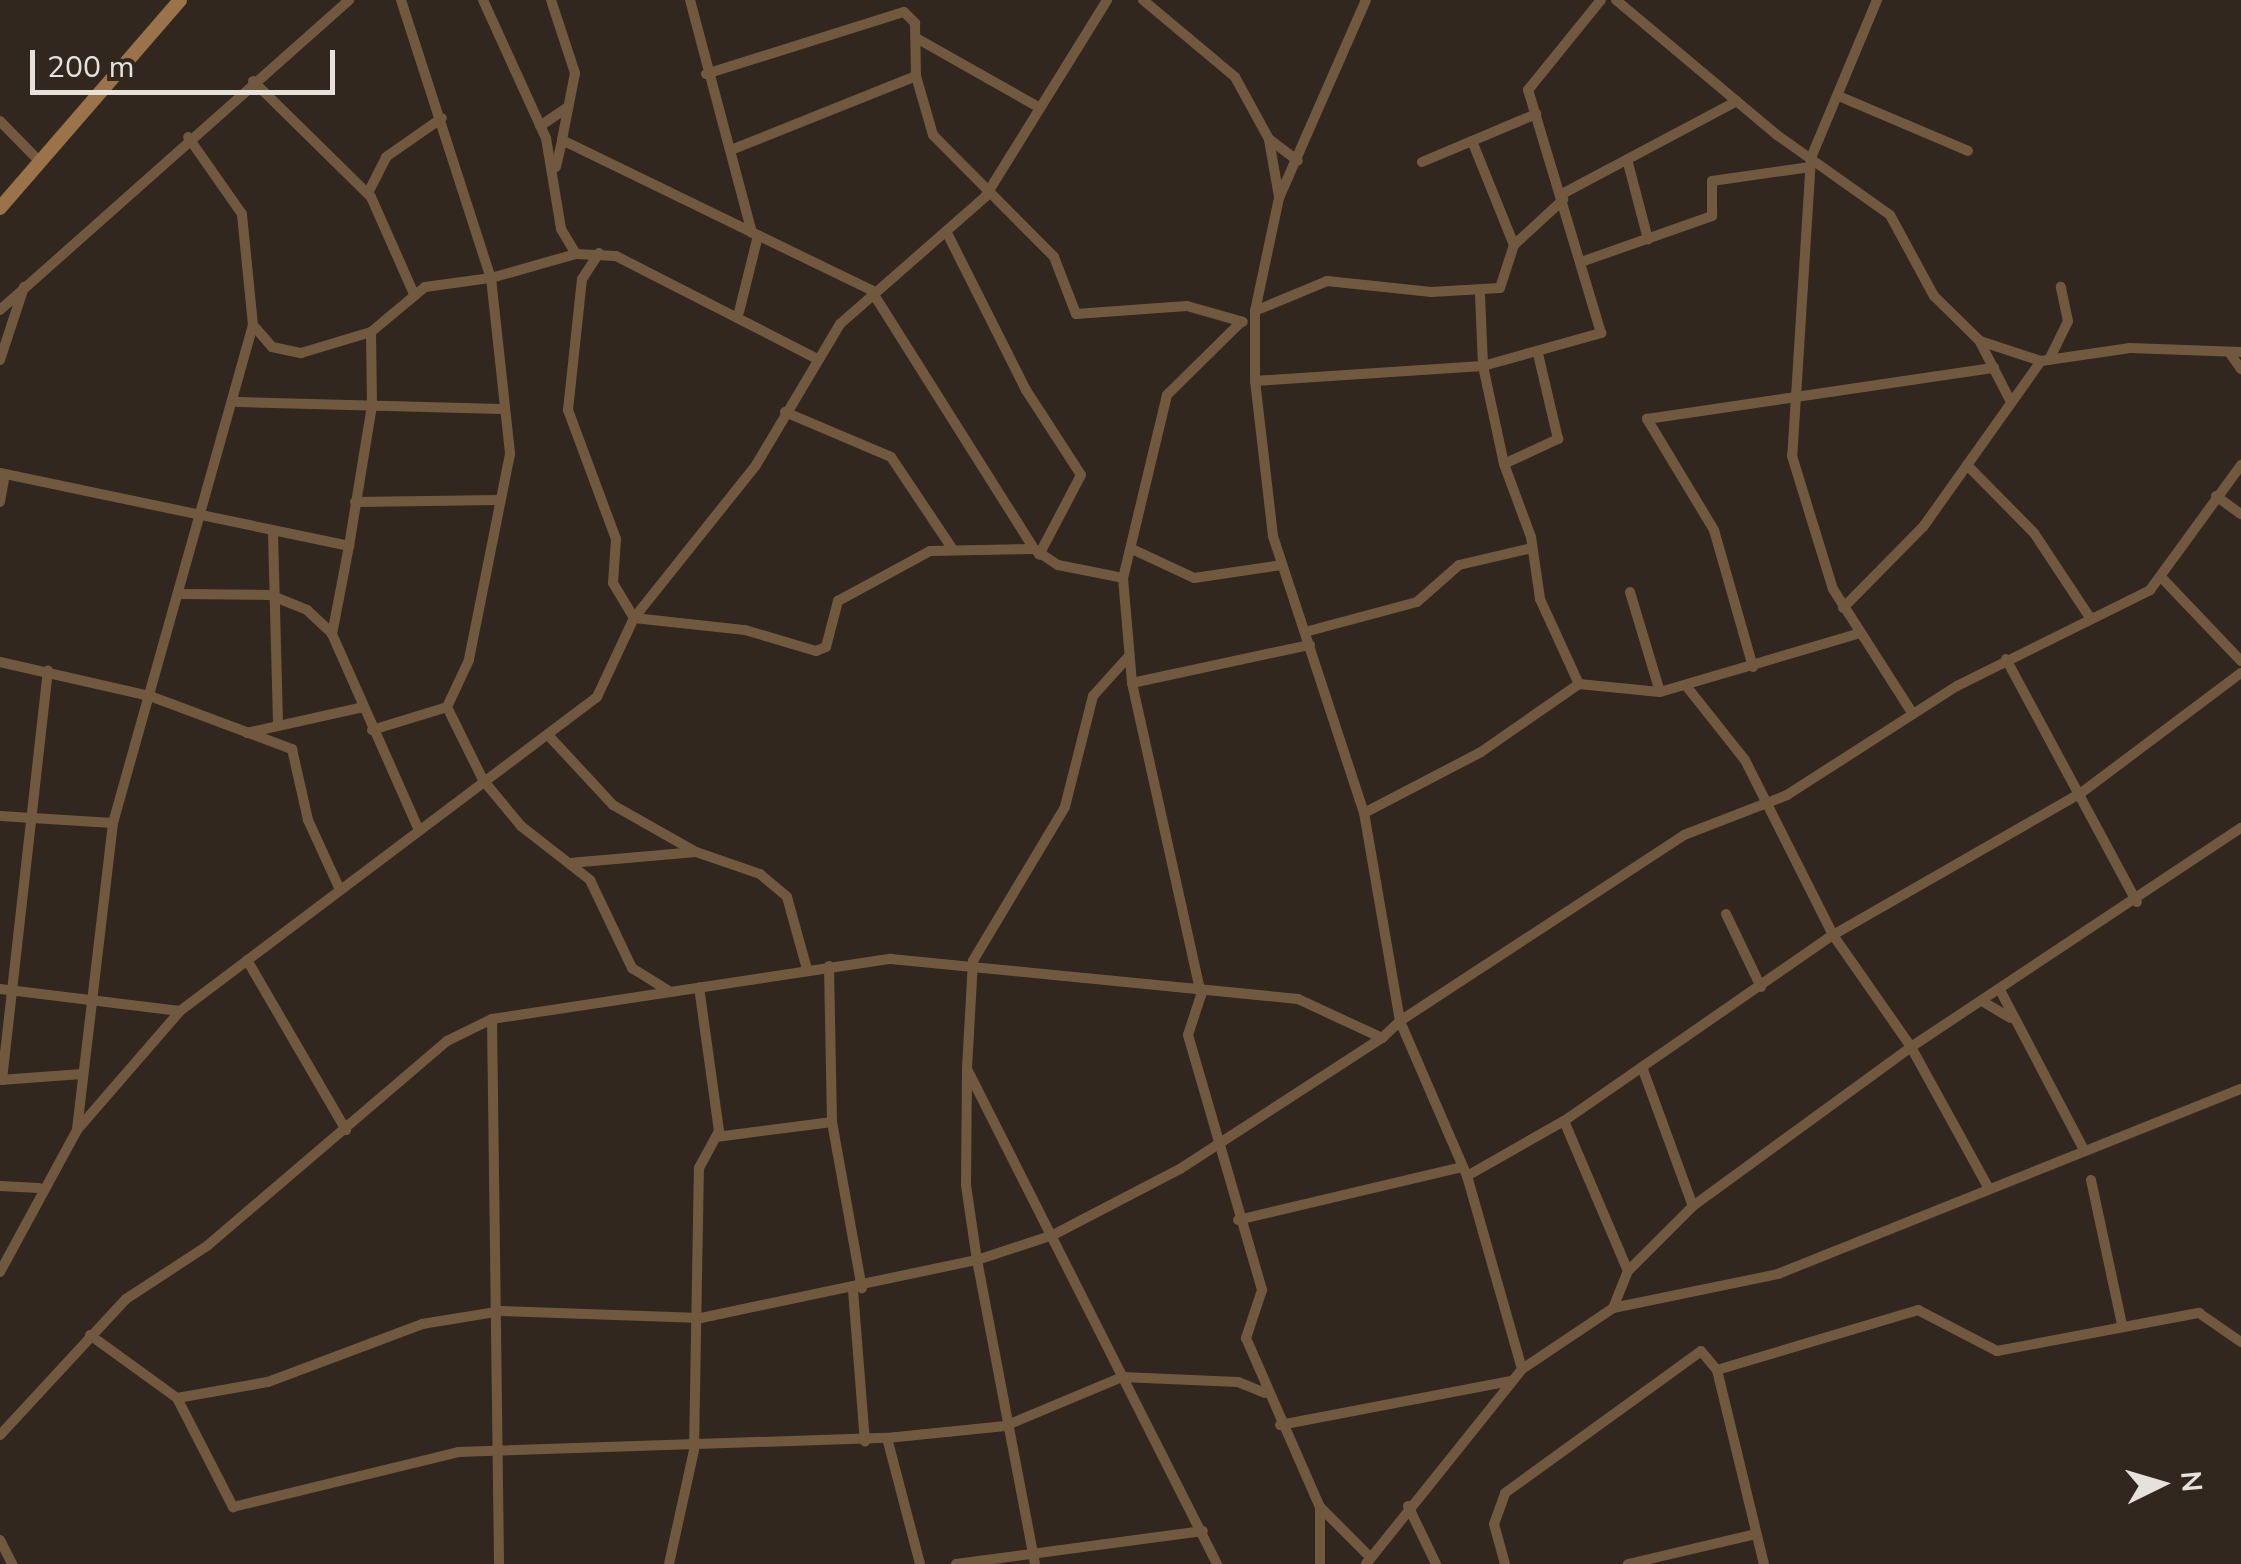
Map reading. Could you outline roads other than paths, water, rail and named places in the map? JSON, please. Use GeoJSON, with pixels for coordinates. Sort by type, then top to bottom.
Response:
{"type":"FeatureCollection","features":[{"type":"Feature","properties":{"kind":"street"},"geometry":{"type":"LineString","coordinates":[[0,208],[180,0]]}},
{"type":"Feature","properties":{"kind":"street"},"geometry":{"type":"LineString","coordinates":[[0,310],[188,137],[349,0]]}},
{"type":"Feature","properties":{"kind":"street"},"geometry":{"type":"LineString","coordinates":[[372,730],[447,706],[469,660],[510,454],[501,409],[491,278],[401,0]]}},
{"type":"Feature","properties":{"kind":"street"},"geometry":{"type":"LineString","coordinates":[[483,0],[556,167],[561,229],[582,279]]}},
{"type":"Feature","properties":{"kind":"street"},"geometry":{"type":"LineString","coordinates":[[551,0],[574,59],[556,167]]}},
{"type":"Feature","properties":{"kind":"street"},"geometry":{"type":"LineString","coordinates":[[690,0],[706,74],[755,234],[740,312]]}},
{"type":"Feature","properties":{"kind":"street"},"geometry":{"type":"LineString","coordinates":[[0,1272],[40,1188],[77,1130],[180,1012],[417,826],[597,697],[634,618],[756,465],[815,358],[871,290],[948,235],[985,196],[1107,0]]}},
{"type":"Feature","properties":{"kind":"street"},"geometry":{"type":"LineString","coordinates":[[1143,0],[1235,77],[1268,139],[1280,198]]}},
{"type":"Feature","properties":{"kind":"street"},"geometry":{"type":"LineString","coordinates":[[1366,0],[1280,198],[1250,319],[1258,470],[1282,565],[1364,813],[1400,1021],[1465,1171],[1522,1368]]}},
{"type":"Feature","properties":{"kind":"street"},"geometry":{"type":"LineString","coordinates":[[1255,380],[1482,366],[1538,354],[1603,331],[1529,88],[1601,0]]}},
{"type":"Feature","properties":{"kind":"street"},"geometry":{"type":"LineString","coordinates":[[1616,0],[1810,163],[1890,215],[1934,296],[1979,340],[2011,402]]}},
{"type":"Feature","properties":{"kind":"street"},"geometry":{"type":"LineString","coordinates":[[1878,0],[1841,97],[1810,163],[1796,396],[1800,506],[1843,608],[1914,714]]}},
{"type":"Feature","properties":{"kind":"street"},"geometry":{"type":"LineString","coordinates":[[706,74],[904,12],[918,39],[916,76],[933,135],[985,196],[1054,257],[1081,317],[1187,306],[1250,319]]}},
{"type":"Feature","properties":{"kind":"street"},"geometry":{"type":"LineString","coordinates":[[918,39],[1040,108]]}},
{"type":"Feature","properties":{"kind":"street"},"geometry":{"type":"LineString","coordinates":[[731,150],[916,76]]}},
{"type":"Feature","properties":{"kind":"street"},"geometry":{"type":"LineString","coordinates":[[253,81],[371,197]]}},
{"type":"Feature","properties":{"kind":"street"},"geometry":{"type":"LineString","coordinates":[[1841,97],[1968,151]]}},
{"type":"Feature","properties":{"kind":"street"},"geometry":{"type":"LineString","coordinates":[[1737,101],[1562,197],[1514,245],[1502,286],[1480,294],[1327,280],[1250,319],[1167,395],[1123,578],[1132,683],[1200,996],[1188,1035],[1225,1140],[1238,1220],[1262,1290],[1248,1319],[1252,1357],[1265,1393],[1320,1507],[1369,1561],[1408,1506],[1522,1368],[1614,1308],[1778,1274],[1987,1185],[2241,1089]]}},
{"type":"Feature","properties":{"kind":"street"},"geometry":{"type":"LineString","coordinates":[[540,126],[569,106]]}},
{"type":"Feature","properties":{"kind":"street"},"geometry":{"type":"LineString","coordinates":[[1422,162],[1536,114]]}},
{"type":"Feature","properties":{"kind":"street"},"geometry":{"type":"LineString","coordinates":[[414,294],[371,197],[370,180],[386,157],[442,118]]}},
{"type":"Feature","properties":{"kind":"street"},"geometry":{"type":"LineString","coordinates":[[0,121],[39,161]]}},
{"type":"Feature","properties":{"kind":"street"},"geometry":{"type":"LineString","coordinates":[[77,1130],[113,823],[179,594],[194,514],[238,402],[253,325],[242,214],[188,137]]}},
{"type":"Feature","properties":{"kind":"street"},"geometry":{"type":"LineString","coordinates":[[1268,139],[1298,161]]}},
{"type":"Feature","properties":{"kind":"street"},"geometry":{"type":"LineString","coordinates":[[562,140],[871,290],[1036,552]]}},
{"type":"Feature","properties":{"kind":"street"},"geometry":{"type":"LineString","coordinates":[[1472,140],[1514,245]]}},
{"type":"Feature","properties":{"kind":"street"},"geometry":{"type":"LineString","coordinates":[[1628,163],[1648,239]]}},
{"type":"Feature","properties":{"kind":"street"},"geometry":{"type":"LineString","coordinates":[[1581,262],[1712,216],[1712,181],[1810,163]]}},
{"type":"Feature","properties":{"kind":"street"},"geometry":{"type":"LineString","coordinates":[[948,235],[1026,390],[1081,475],[1036,552]]}},
{"type":"Feature","properties":{"kind":"street"},"geometry":{"type":"LineString","coordinates":[[253,325],[291,354],[371,332],[414,294],[571,256],[599,253],[740,312],[815,358]]}},
{"type":"Feature","properties":{"kind":"street"},"geometry":{"type":"LineString","coordinates":[[599,253],[582,279],[568,410],[616,538],[613,583],[634,618],[822,650],[844,596],[910,556],[952,548],[1036,552],[1123,578]]}},
{"type":"Feature","properties":{"kind":"street"},"geometry":{"type":"LineString","coordinates":[[0,360],[24,287]]}},
{"type":"Feature","properties":{"kind":"street"},"geometry":{"type":"LineString","coordinates":[[1843,608],[1967,466],[2045,361],[2068,321],[2061,287]]}},
{"type":"Feature","properties":{"kind":"street"},"geometry":{"type":"LineString","coordinates":[[1480,294],[1482,366],[1504,464],[1532,548],[1540,599],[1579,684]]}},
{"type":"Feature","properties":{"kind":"street"},"geometry":{"type":"LineString","coordinates":[[332,634],[372,405],[371,332]]}},
{"type":"Feature","properties":{"kind":"street"},"geometry":{"type":"LineString","coordinates":[[1979,340],[2045,361],[2130,348],[2235,352],[2241,369]]}},
{"type":"Feature","properties":{"kind":"street"},"geometry":{"type":"LineString","coordinates":[[1504,464],[1558,439],[1538,354]]}},
{"type":"Feature","properties":{"kind":"street"},"geometry":{"type":"LineString","coordinates":[[1753,667],[1714,530],[1646,421],[1994,368]]}},
{"type":"Feature","properties":{"kind":"street"},"geometry":{"type":"LineString","coordinates":[[238,402],[501,409]]}},
{"type":"Feature","properties":{"kind":"street"},"geometry":{"type":"LineString","coordinates":[[785,412],[890,457],[952,548]]}},
{"type":"Feature","properties":{"kind":"street"},"geometry":{"type":"LineString","coordinates":[[1967,466],[2034,532],[2089,616]]}},
{"type":"Feature","properties":{"kind":"street"},"geometry":{"type":"LineString","coordinates":[[177,1398],[311,1369],[397,1330],[501,1312],[701,1318],[857,1289],[977,1260],[1053,1236],[1225,1140],[1684,835],[1762,806],[2006,658],[2162,578],[2216,496],[2241,466]]}},
{"type":"Feature","properties":{"kind":"street"},"geometry":{"type":"LineString","coordinates":[[0,502],[2,477],[348,546]]}},
{"type":"Feature","properties":{"kind":"street"},"geometry":{"type":"LineString","coordinates":[[2216,496],[2241,514]]}},
{"type":"Feature","properties":{"kind":"street"},"geometry":{"type":"LineString","coordinates":[[355,502],[498,500]]}},
{"type":"Feature","properties":{"kind":"street"},"geometry":{"type":"LineString","coordinates":[[273,532],[270,595],[278,726]]}},
{"type":"Feature","properties":{"kind":"street"},"geometry":{"type":"LineString","coordinates":[[1305,632],[1417,602],[1459,565],[1532,548]]}},
{"type":"Feature","properties":{"kind":"street"},"geometry":{"type":"LineString","coordinates":[[1132,549],[1194,578],[1282,565]]}},
{"type":"Feature","properties":{"kind":"street"},"geometry":{"type":"LineString","coordinates":[[2162,578],[2241,661]]}},
{"type":"Feature","properties":{"kind":"street"},"geometry":{"type":"LineString","coordinates":[[1630,592],[1660,692]]}},
{"type":"Feature","properties":{"kind":"street"},"geometry":{"type":"LineString","coordinates":[[179,594],[270,595],[307,610],[332,634],[417,826]]}},
{"type":"Feature","properties":{"kind":"street"},"geometry":{"type":"LineString","coordinates":[[1364,813],[1481,752],[1579,684],[1660,692],[1862,633]]}},
{"type":"Feature","properties":{"kind":"street"},"geometry":{"type":"LineString","coordinates":[[1132,683],[1310,644]]}},
{"type":"Feature","properties":{"kind":"street"},"geometry":{"type":"LineString","coordinates":[[1034,1562],[1005,1426],[966,1185],[966,1068],[973,960],[1064,807],[1093,696],[1130,656]]}},
{"type":"Feature","properties":{"kind":"street"},"geometry":{"type":"LineString","coordinates":[[2006,658],[2137,902]]}},
{"type":"Feature","properties":{"kind":"street"},"geometry":{"type":"LineString","coordinates":[[0,662],[150,696],[295,751],[308,820],[340,890]]}},
{"type":"Feature","properties":{"kind":"street"},"geometry":{"type":"LineString","coordinates":[[48,671],[31,817],[4,989],[1,1080],[82,1074]]}},
{"type":"Feature","properties":{"kind":"street"},"geometry":{"type":"LineString","coordinates":[[1238,1220],[1465,1171],[1564,1122],[1833,935],[2081,794],[2241,673]]}},
{"type":"Feature","properties":{"kind":"street"},"geometry":{"type":"LineString","coordinates":[[1687,686],[1744,760],[1762,806],[1833,935],[1912,1047],[1987,1185]]}},
{"type":"Feature","properties":{"kind":"street"},"geometry":{"type":"LineString","coordinates":[[447,706],[483,780],[521,826],[570,863],[607,904],[632,968],[670,992]]}},
{"type":"Feature","properties":{"kind":"street"},"geometry":{"type":"LineString","coordinates":[[247,734],[363,707]]}},
{"type":"Feature","properties":{"kind":"street"},"geometry":{"type":"LineString","coordinates":[[548,735],[612,805],[696,852],[775,884],[807,969]]}},
{"type":"Feature","properties":{"kind":"street"},"geometry":{"type":"LineString","coordinates":[[0,816],[113,823]]}},
{"type":"Feature","properties":{"kind":"street"},"geometry":{"type":"LineString","coordinates":[[1614,1308],[1628,1271],[1693,1206],[1912,1047],[2137,902],[2241,828]]}},
{"type":"Feature","properties":{"kind":"street"},"geometry":{"type":"LineString","coordinates":[[570,863],[696,852]]}},
{"type":"Feature","properties":{"kind":"street"},"geometry":{"type":"LineString","coordinates":[[1726,914],[1762,987]]}},
{"type":"Feature","properties":{"kind":"street"},"geometry":{"type":"LineString","coordinates":[[247,960],[346,1130]]}},
{"type":"Feature","properties":{"kind":"street"},"geometry":{"type":"LineString","coordinates":[[1,1434],[90,1335],[346,1130],[447,1041],[492,1019],[829,966],[973,960],[1200,996],[1298,999],[1382,1038]]}},
{"type":"Feature","properties":{"kind":"street"},"geometry":{"type":"LineString","coordinates":[[829,966],[832,1122],[857,1289],[865,1442]]}},
{"type":"Feature","properties":{"kind":"street"},"geometry":{"type":"LineString","coordinates":[[668,1564],[694,1450],[701,1318],[699,1168],[716,1138],[699,987]]}},
{"type":"Feature","properties":{"kind":"street"},"geometry":{"type":"LineString","coordinates":[[4,989],[94,1007],[180,1012]]}},
{"type":"Feature","properties":{"kind":"street"},"geometry":{"type":"LineString","coordinates":[[2000,990],[2010,1018],[2084,1150]]}},
{"type":"Feature","properties":{"kind":"street"},"geometry":{"type":"LineString","coordinates":[[1982,1002],[2010,1018]]}},
{"type":"Feature","properties":{"kind":"street"},"geometry":{"type":"LineString","coordinates":[[492,1019],[501,1312],[500,1564]]}},
{"type":"Feature","properties":{"kind":"street"},"geometry":{"type":"LineString","coordinates":[[1642,1066],[1693,1206]]}},
{"type":"Feature","properties":{"kind":"street"},"geometry":{"type":"LineString","coordinates":[[966,1068],[1203,1531],[1216,1564]]}},
{"type":"Feature","properties":{"kind":"street"},"geometry":{"type":"LineString","coordinates":[[716,1138],[832,1122]]}},
{"type":"Feature","properties":{"kind":"street"},"geometry":{"type":"LineString","coordinates":[[1564,1122],[1628,1271]]}},
{"type":"Feature","properties":{"kind":"street"},"geometry":{"type":"LineString","coordinates":[[2091,1180],[2122,1325]]}},
{"type":"Feature","properties":{"kind":"street"},"geometry":{"type":"LineString","coordinates":[[0,1186],[40,1188]]}},
{"type":"Feature","properties":{"kind":"street"},"geometry":{"type":"LineString","coordinates":[[1717,1370],[1910,1311],[1946,1319],[1996,1351],[2122,1325],[2205,1314],[2241,1342]]}},
{"type":"Feature","properties":{"kind":"street"},"geometry":{"type":"LineString","coordinates":[[90,1335],[177,1398],[233,1507],[297,1497],[404,1460],[502,1448],[694,1450],[865,1442],[1005,1426],[1122,1378],[1238,1382],[1265,1393]]}},
{"type":"Feature","properties":{"kind":"street"},"geometry":{"type":"LineString","coordinates":[[1504,1564],[1494,1524],[1517,1482],[1692,1352],[1708,1355],[1717,1370],[1764,1564]]}},
{"type":"Feature","properties":{"kind":"street"},"geometry":{"type":"LineString","coordinates":[[1238,1382],[1252,1357]]}},
{"type":"Feature","properties":{"kind":"street"},"geometry":{"type":"LineString","coordinates":[[1280,1425],[1510,1381]]}},
{"type":"Feature","properties":{"kind":"street"},"geometry":{"type":"LineString","coordinates":[[887,1438],[920,1564]]}},
{"type":"Feature","properties":{"kind":"street"},"geometry":{"type":"LineString","coordinates":[[1408,1506],[1436,1564]]}},
{"type":"Feature","properties":{"kind":"street"},"geometry":{"type":"LineString","coordinates":[[1320,1507],[1320,1564]]}},
{"type":"Feature","properties":{"kind":"street"},"geometry":{"type":"LineString","coordinates":[[956,1564],[1034,1562],[1203,1531]]}},
{"type":"Feature","properties":{"kind":"street"},"geometry":{"type":"LineString","coordinates":[[1628,1564],[1756,1534]]}},
{"type":"Feature","properties":{"kind":"street"},"geometry":{"type":"LineString","coordinates":[[0,1540],[12,1564]]}}]}
